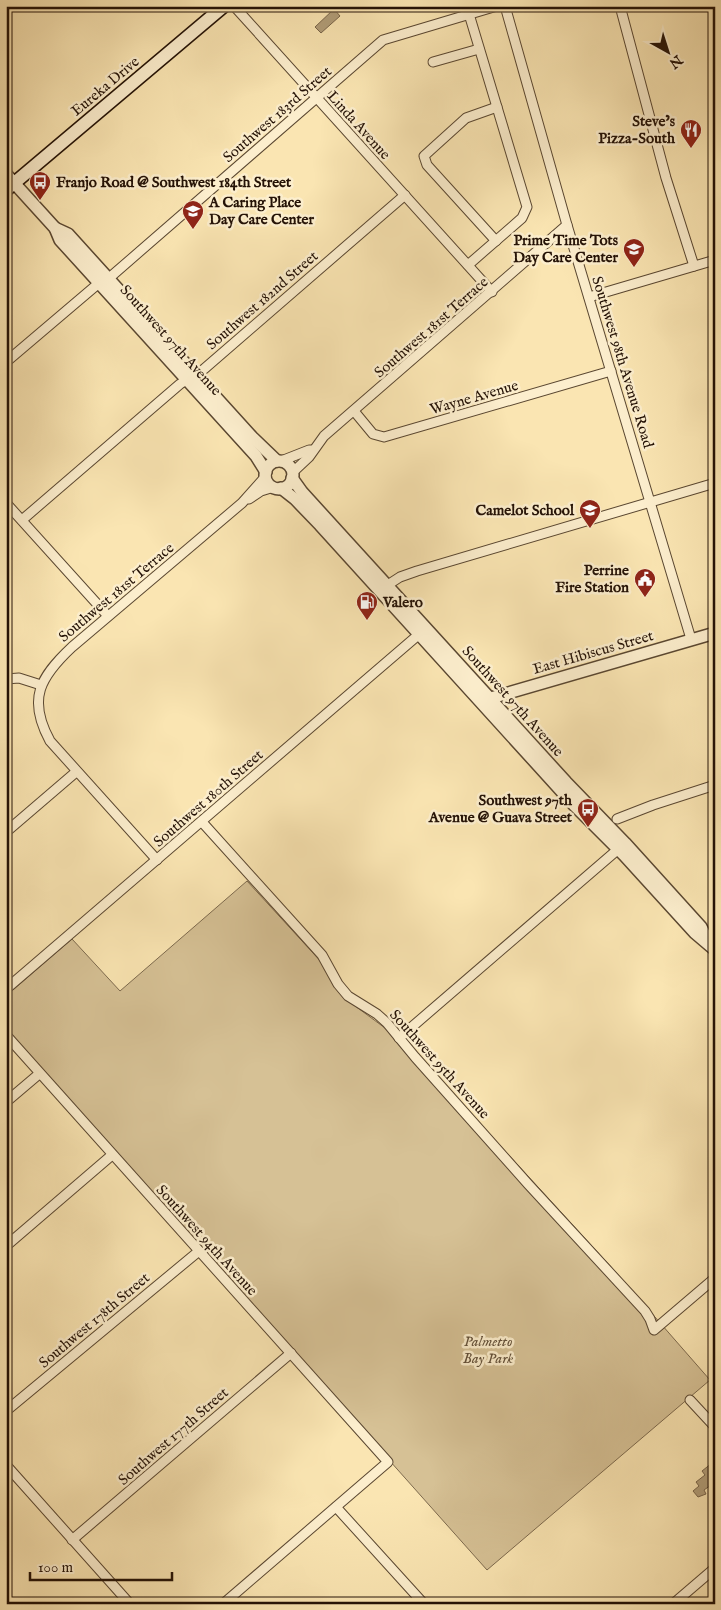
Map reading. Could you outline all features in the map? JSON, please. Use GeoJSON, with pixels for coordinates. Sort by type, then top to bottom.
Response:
{"type":"FeatureCollection","features":[{"type":"Feature","properties":{"kind":"main road","name":"Eureka Drive"},"geometry":{"type":"LineString","coordinates":[[9,183],[224,6]]}},
{"type":"Feature","properties":{"kind":"street","name":"Linda Avenue"},"geometry":{"type":"LineString","coordinates":[[234,6],[492,292]]}},
{"type":"Feature","properties":{"kind":"street","name":"Southwest 183rd Street"},"geometry":{"type":"LineString","coordinates":[[6,362],[383,40],[497,6]]}},
{"type":"Feature","properties":{"kind":"street","name":"Southwest 98th Avenue Road"},"geometry":{"type":"LineString","coordinates":[[505,6],[691,639]]}},
{"type":"Feature","properties":{"kind":"street"},"geometry":{"type":"LineString","coordinates":[[620,6],[666,178],[694,266]]}},
{"type":"Feature","properties":{"kind":"street"},"geometry":{"type":"LineString","coordinates":[[468,265],[522,218],[527,207],[469,14]]}},
{"type":"Feature","properties":{"kind":"street"},"geometry":{"type":"LineString","coordinates":[[433,62],[479,49]]}},
{"type":"Feature","properties":{"kind":"street"},"geometry":{"type":"LineString","coordinates":[[496,240],[427,165],[424,156],[466,118],[497,107]]}},
{"type":"Feature","properties":{"kind":"street","name":"Southwest 97th Avenue"},"geometry":{"type":"LineString","coordinates":[[9,183],[55,228],[68,234],[103,281],[191,377],[263,449],[279,461]]}},
{"type":"Feature","properties":{"kind":"street","name":"Southwest 182nd Street"},"geometry":{"type":"LineString","coordinates":[[22,520],[191,377],[204,369],[405,195]]}},
{"type":"Feature","properties":{"kind":"street","name":"Southwest 181st Terrace"},"geometry":{"type":"LineString","coordinates":[[293,475],[309,458],[324,436],[568,225]]}},
{"type":"Feature","properties":{"kind":"street"},"geometry":{"type":"LineString","coordinates":[[589,297],[715,260]]}},
{"type":"Feature","properties":{"kind":"street","name":"Wayne Avenue"},"geometry":{"type":"LineString","coordinates":[[354,411],[373,434],[384,437],[611,371]]}},
{"type":"Feature","properties":{"kind":"street","name":"Southwest 97th Avenue"},"geometry":{"type":"LineString","coordinates":[[191,377],[256,456],[266,474]]}},
{"type":"Feature","properties":{"kind":"street"},"geometry":{"type":"LineString","coordinates":[[279,461],[288,464],[293,475],[288,485],[277,488],[268,482],[266,474],[270,465],[279,461],[309,450],[313,450]]}},
{"type":"Feature","properties":{"kind":"street","name":"Southwest 181st Terrace"},"geometry":{"type":"LineString","coordinates":[[41,685],[58,659],[242,502],[266,474]]}},
{"type":"Feature","properties":{"kind":"street","name":"Southwest 97th Avenue"},"geometry":{"type":"LineString","coordinates":[[293,475],[302,492],[383,588]]}},
{"type":"Feature","properties":{"kind":"street"},"geometry":{"type":"LineString","coordinates":[[383,588],[421,570],[715,483]]}},
{"type":"Feature","properties":{"kind":"street","name":"Southwest 97th Avenue"},"geometry":{"type":"LineString","coordinates":[[277,488],[295,499],[383,588],[485,700],[574,805],[621,846],[695,933],[712,947]]}},
{"type":"Feature","properties":{"kind":"street","name":"Southwest 181st Terrace"},"geometry":{"type":"LineString","coordinates":[[242,502],[261,491],[277,488]]}},
{"type":"Feature","properties":{"kind":"street"},"geometry":{"type":"LineString","coordinates":[[6,503],[108,616]]}},
{"type":"Feature","properties":{"kind":"street","name":"Southwest 180th Street"},"geometry":{"type":"LineString","coordinates":[[6,988],[158,860],[423,631]]}},
{"type":"Feature","properties":{"kind":"street","name":"East Hibiscus Street"},"geometry":{"type":"LineString","coordinates":[[485,700],[715,633]]}},
{"type":"Feature","properties":{"kind":"street"},"geometry":{"type":"LineString","coordinates":[[6,679],[19,678],[41,685],[39,709],[44,729],[52,745],[158,860]]}},
{"type":"Feature","properties":{"kind":"street"},"geometry":{"type":"LineString","coordinates":[[6,832],[76,772]]}},
{"type":"Feature","properties":{"kind":"street"},"geometry":{"type":"LineString","coordinates":[[617,819],[715,785]]}},
{"type":"Feature","properties":{"kind":"street","name":"Southwest 95th Avenue"},"geometry":{"type":"LineString","coordinates":[[202,822],[322,955],[344,992],[352,1000],[382,1019],[528,1184],[645,1311],[654,1330],[715,1278]]}},
{"type":"Feature","properties":{"kind":"street"},"geometry":{"type":"LineString","coordinates":[[399,1038],[621,846]]}},
{"type":"Feature","properties":{"kind":"street","name":"Southwest 94th Avenue"},"geometry":{"type":"LineString","coordinates":[[6,1035],[388,1462],[336,1507]]}},
{"type":"Feature","properties":{"kind":"street"},"geometry":{"type":"LineString","coordinates":[[6,1102],[39,1074]]}},
{"type":"Feature","properties":{"kind":"street"},"geometry":{"type":"LineString","coordinates":[[6,1246],[112,1155]]}},
{"type":"Feature","properties":{"kind":"street","name":"Southwest 178th Street"},"geometry":{"type":"LineString","coordinates":[[6,1411],[199,1251]]}},
{"type":"Feature","properties":{"kind":"street","name":"Southwest 177th Street"},"geometry":{"type":"LineString","coordinates":[[72,1540],[291,1353]]}},
{"type":"Feature","properties":{"kind":"street"},"geometry":{"type":"LineString","coordinates":[[690,1400],[715,1427]]}},
{"type":"Feature","properties":{"kind":"street"},"geometry":{"type":"LineString","coordinates":[[6,1465],[130,1604]]}},
{"type":"Feature","properties":{"kind":"street"},"geometry":{"type":"LineString","coordinates":[[223,1604],[336,1507],[424,1604]]}},
{"type":"Feature","properties":{"kind":"street"},"geometry":{"type":"LineString","coordinates":[[673,1604],[715,1568]]}},
{"type":"Feature","properties":{"kind":"green space","name":"Palmetto Bay Park"},"geometry":{"type":"Polygon","coordinates":[[[247,881],[324,965],[333,985],[343,997],[408,1045],[613,1269],[710,1380],[487,1570],[6,1030],[6,996],[72,939],[120,991],[247,881]]]}},
{"type":"Feature","properties":{"kind":"shaded area"},"geometry":{"type":"Polygon","coordinates":[[[334,9],[340,16],[321,33],[315,27],[334,9]]]}},
{"type":"Feature","properties":{"kind":"shaded area"},"geometry":{"type":"Polygon","coordinates":[[[712,1463],[715,1466],[715,1484],[704,1490],[706,1494],[698,1497],[693,1491],[699,1486],[696,1482],[705,1475],[702,1471],[712,1463]]]}},
{"type":"Feature","properties":{"kind":"place","name":"Steve’s Pizza-South"},"geometry":{"type":"Point","coordinates":[691,149]}},
{"type":"Feature","properties":{"kind":"place","name":"Franjo Road @ Southwest 184th Street"},"geometry":{"type":"Point","coordinates":[40,201]}},
{"type":"Feature","properties":{"kind":"place","name":"A Caring Place Day Care Center"},"geometry":{"type":"Point","coordinates":[193,230]}},
{"type":"Feature","properties":{"kind":"place","name":"Prime Time Tots Day Care Center"},"geometry":{"type":"Point","coordinates":[634,268]}},
{"type":"Feature","properties":{"kind":"place","name":"Camelot School"},"geometry":{"type":"Point","coordinates":[590,529]}},
{"type":"Feature","properties":{"kind":"place","name":"Perrine Fire Station"},"geometry":{"type":"Point","coordinates":[645,598]}},
{"type":"Feature","properties":{"kind":"place","name":"Valero"},"geometry":{"type":"Point","coordinates":[367,621]}},
{"type":"Feature","properties":{"kind":"place","name":"Southwest 97th Avenue @ Guava Street"},"geometry":{"type":"Point","coordinates":[588,828]}}]}
